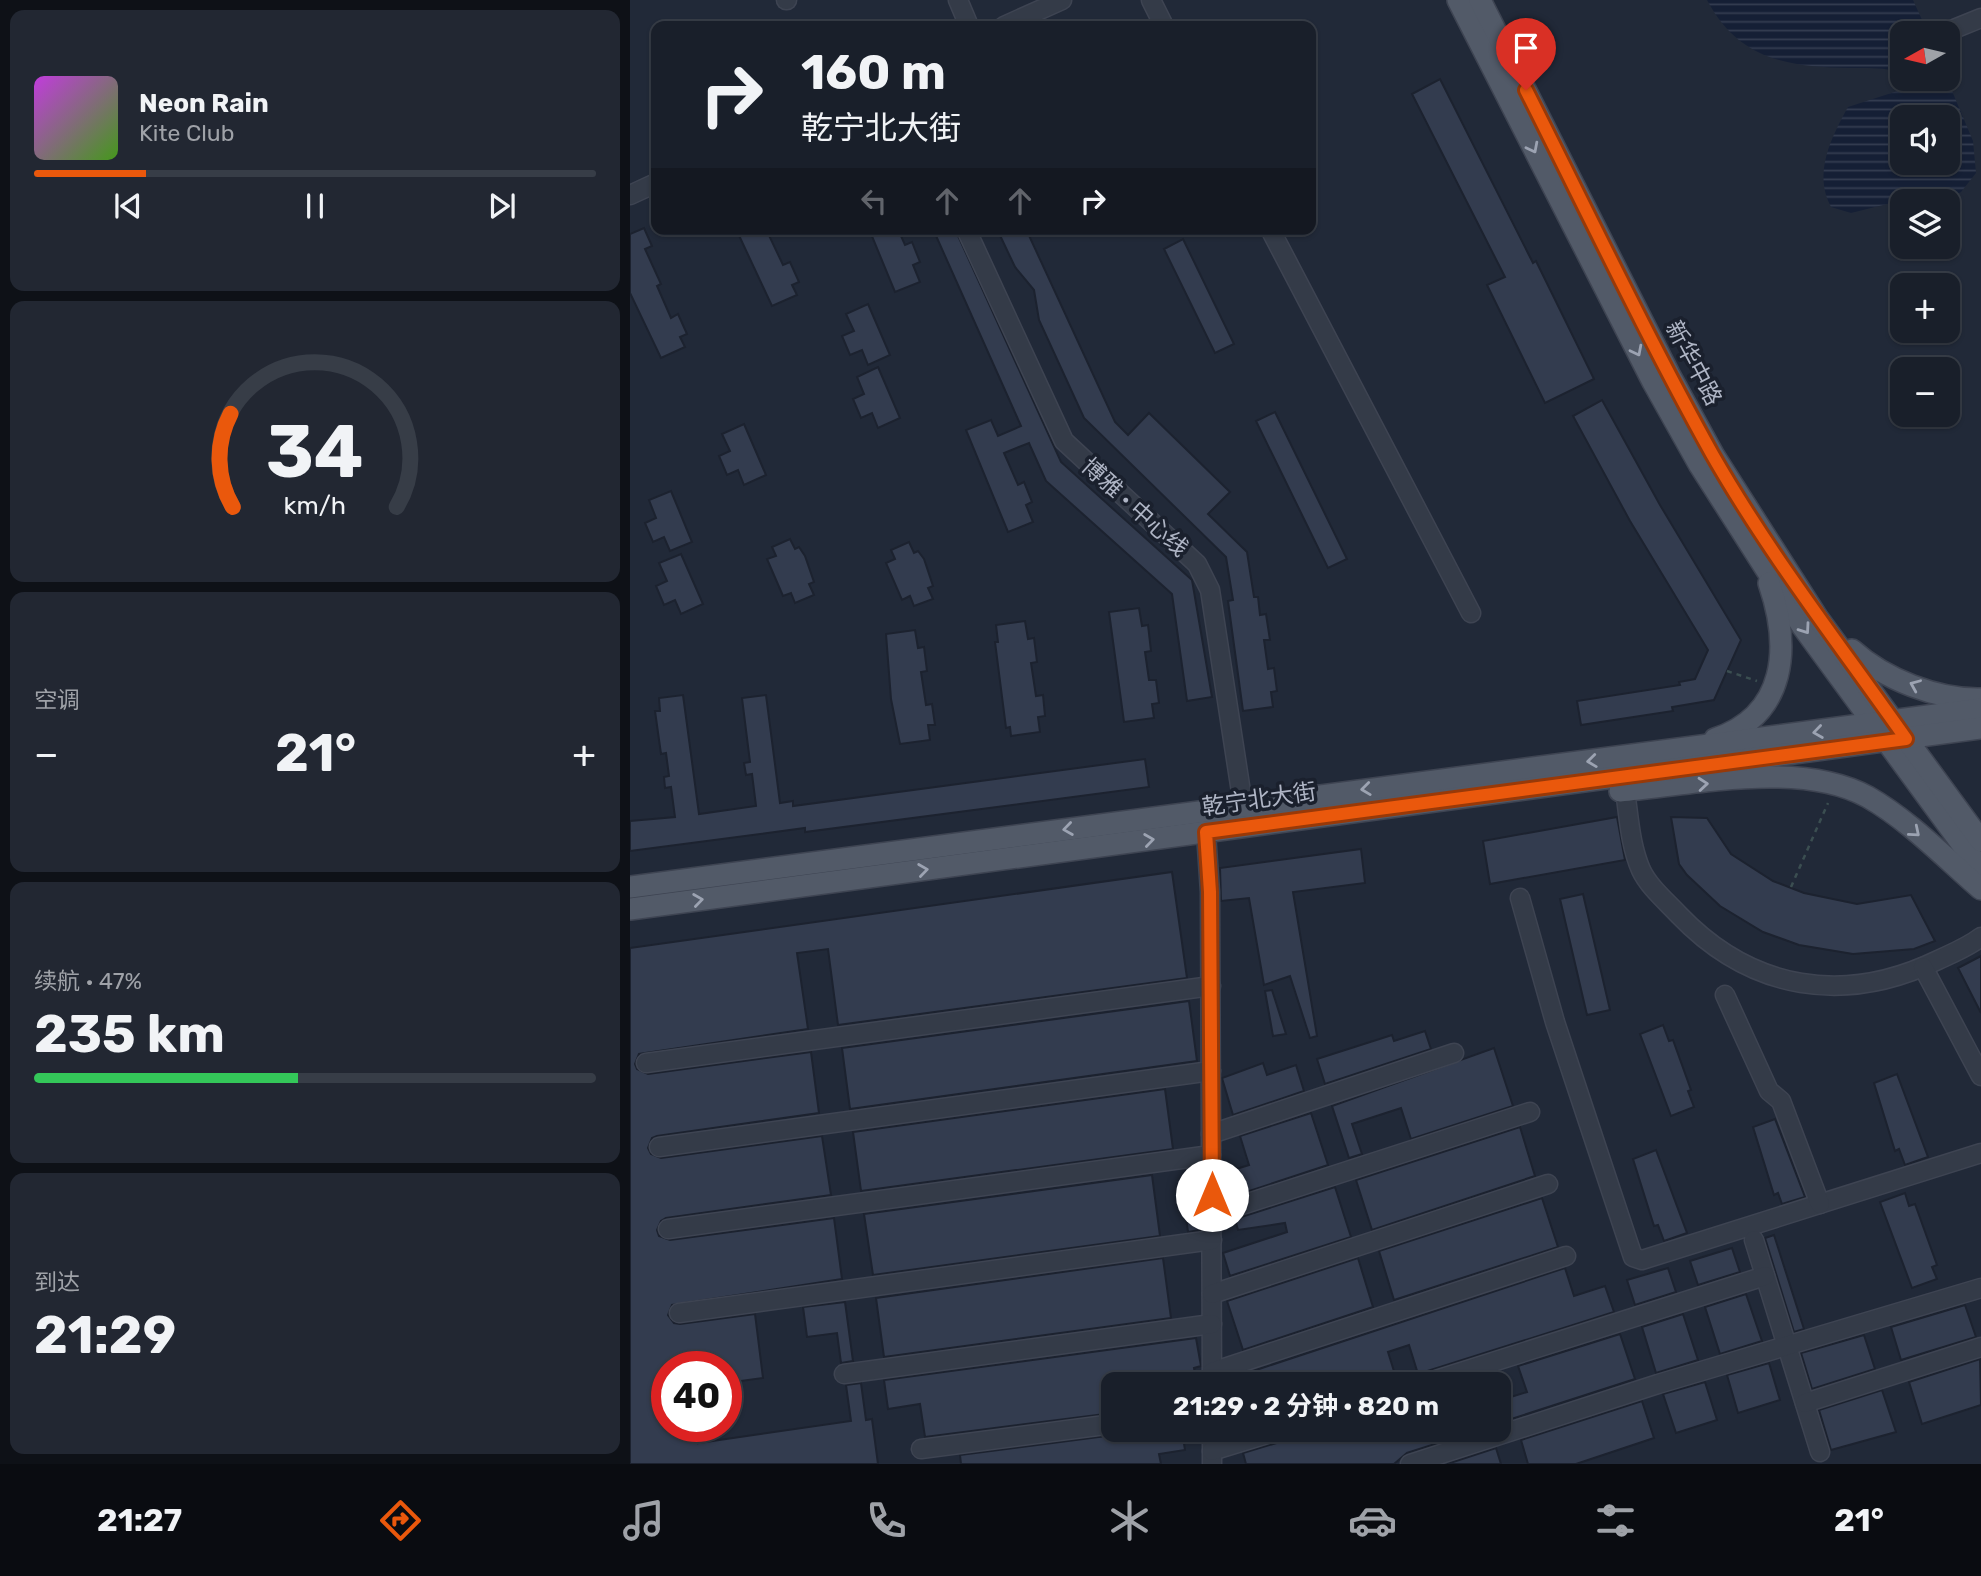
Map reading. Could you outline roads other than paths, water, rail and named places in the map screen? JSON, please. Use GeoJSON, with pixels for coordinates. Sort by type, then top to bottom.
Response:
{"type":"FeatureCollection","features":[{"type":"Feature","properties":{"kind":"main road","name":"新华中路"},"geometry":{"type":"LineString","coordinates":[[1458,0],[1653,382],[1699,464],[1803,627],[1890,732]]}},
{"type":"Feature","properties":{"kind":"main road","name":"新华中路"},"geometry":{"type":"LineString","coordinates":[[1480,0],[1669,374],[1714,456],[1890,732]]}},
{"type":"Feature","properties":{"kind":"main road"},"geometry":{"type":"LineString","coordinates":[[1635,756],[1717,738],[1747,724],[1768,703],[1781,656],[1773,597],[1761,561]]}},
{"type":"Feature","properties":{"kind":"main road"},"geometry":{"type":"LineString","coordinates":[[1817,617],[1870,667],[1937,695],[1981,699]]}},
{"type":"Feature","properties":{"kind":"main road"},"geometry":{"type":"LineString","coordinates":[[1890,732],[1981,709]]}},
{"type":"Feature","properties":{"kind":"main road"},"geometry":{"type":"LineString","coordinates":[[1890,732],[1981,728]]}},
{"type":"Feature","properties":{"kind":"main road"},"geometry":{"type":"LineString","coordinates":[[1890,732],[1981,841]]}},
{"type":"Feature","properties":{"kind":"main road"},"geometry":{"type":"LineString","coordinates":[[1890,732],[1981,870]]}},
{"type":"Feature","properties":{"kind":"main road","name":"乾宁北大街"},"geometry":{"type":"LineString","coordinates":[[630,887],[1635,756],[1890,732]]}},
{"type":"Feature","properties":{"kind":"main road","name":"乾宁北大街"},"geometry":{"type":"LineString","coordinates":[[630,909],[1489,795],[1890,732]]}},
{"type":"Feature","properties":{"kind":"main road"},"geometry":{"type":"LineString","coordinates":[[1489,795],[1521,801],[1792,775],[1836,783],[1868,797],[1897,817],[1981,889]]}},
{"type":"Feature","properties":{"kind":"street"},"geometry":{"type":"LineString","coordinates":[[958,0],[967,21]]}},
{"type":"Feature","properties":{"kind":"street"},"geometry":{"type":"LineString","coordinates":[[1015,21],[1062,0]]}},
{"type":"Feature","properties":{"kind":"street"},"geometry":{"type":"LineString","coordinates":[[1150,0],[1161,21]]}},
{"type":"Feature","properties":{"kind":"street"},"geometry":{"type":"LineString","coordinates":[[1960,27],[1981,18]]}},
{"type":"Feature","properties":{"kind":"street"},"geometry":{"type":"LineString","coordinates":[[630,195],[651,185]]}},
{"type":"Feature","properties":{"kind":"street","name":"博雅 · 中心线"},"geometry":{"type":"LineString","coordinates":[[969,235],[1064,441],[1197,564],[1204,575],[1210,590],[1243,805]]}},
{"type":"Feature","properties":{"kind":"street"},"geometry":{"type":"LineString","coordinates":[[1273,235],[1471,612]]}},
{"type":"Feature","properties":{"kind":"street"},"geometry":{"type":"LineString","coordinates":[[1625,791],[1633,844],[1643,873],[1695,932],[1726,952],[1785,981],[1821,986],[1860,985],[1923,967],[1981,937]]}},
{"type":"Feature","properties":{"kind":"street"},"geometry":{"type":"LineString","coordinates":[[1206,832],[1211,986],[1212,1372]]}},
{"type":"Feature","properties":{"kind":"street"},"geometry":{"type":"LineString","coordinates":[[1520,898],[1555,1021],[1633,1257],[1642,1260],[1981,1153]]}},
{"type":"Feature","properties":{"kind":"street"},"geometry":{"type":"LineString","coordinates":[[1923,967],[1981,1076]]}},
{"type":"Feature","properties":{"kind":"street"},"geometry":{"type":"LineString","coordinates":[[646,1063],[1211,986]]}},
{"type":"Feature","properties":{"kind":"street"},"geometry":{"type":"LineString","coordinates":[[1725,995],[1769,1091],[1781,1101],[1821,1203]]}},
{"type":"Feature","properties":{"kind":"street"},"geometry":{"type":"LineString","coordinates":[[1211,1134],[1454,1053]]}},
{"type":"Feature","properties":{"kind":"street"},"geometry":{"type":"LineString","coordinates":[[659,1147],[1211,1071]]}},
{"type":"Feature","properties":{"kind":"street"},"geometry":{"type":"LineString","coordinates":[[1212,1215],[1530,1112]]}},
{"type":"Feature","properties":{"kind":"street"},"geometry":{"type":"LineString","coordinates":[[668,1229],[1211,1155]]}},
{"type":"Feature","properties":{"kind":"street"},"geometry":{"type":"LineString","coordinates":[[1212,1294],[1548,1184]]}},
{"type":"Feature","properties":{"kind":"street"},"geometry":{"type":"LineString","coordinates":[[679,1313],[1212,1240]]}},
{"type":"Feature","properties":{"kind":"street"},"geometry":{"type":"LineString","coordinates":[[1754,1240],[1821,1452]]}},
{"type":"Feature","properties":{"kind":"street"},"geometry":{"type":"LineString","coordinates":[[1229,1372],[1566,1256]]}},
{"type":"Feature","properties":{"kind":"street"},"geometry":{"type":"LineString","coordinates":[[1461,1372],[1765,1276]]}},
{"type":"Feature","properties":{"kind":"street"},"geometry":{"type":"LineString","coordinates":[[1840,1318],[1981,1276]]}},
{"type":"Feature","properties":{"kind":"street"},"geometry":{"type":"LineString","coordinates":[[1410,1464],[1981,1288]]}},
{"type":"Feature","properties":{"kind":"street"},"geometry":{"type":"LineString","coordinates":[[844,1374],[1212,1324]]}},
{"type":"Feature","properties":{"kind":"street"},"geometry":{"type":"LineString","coordinates":[[1805,1403],[1981,1347]]}},
{"type":"Feature","properties":{"kind":"street"},"geometry":{"type":"LineString","coordinates":[[921,1449],[1101,1426]]}},
{"type":"Feature","properties":{"kind":"street"},"geometry":{"type":"LineString","coordinates":[[1212,1458],[1251,1442]]}},
{"type":"Feature","properties":{"kind":"water"},"geometry":{"type":"Polygon","coordinates":[[[1707,0],[1913,0],[1923,21],[1890,21],[1890,70],[1785,62],[1749,47],[1719,20],[1707,0]]]}},
{"type":"Feature","properties":{"kind":"water"},"geometry":{"type":"Polygon","coordinates":[[[1898,91],[1952,91],[1958,105],[1890,105],[1890,175],[1960,175],[1960,110],[1973,141],[1976,173],[1960,193],[1960,189],[1890,189],[1890,203],[1851,213],[1831,207],[1824,181],[1826,156],[1848,107],[1898,91]]]}}]}
